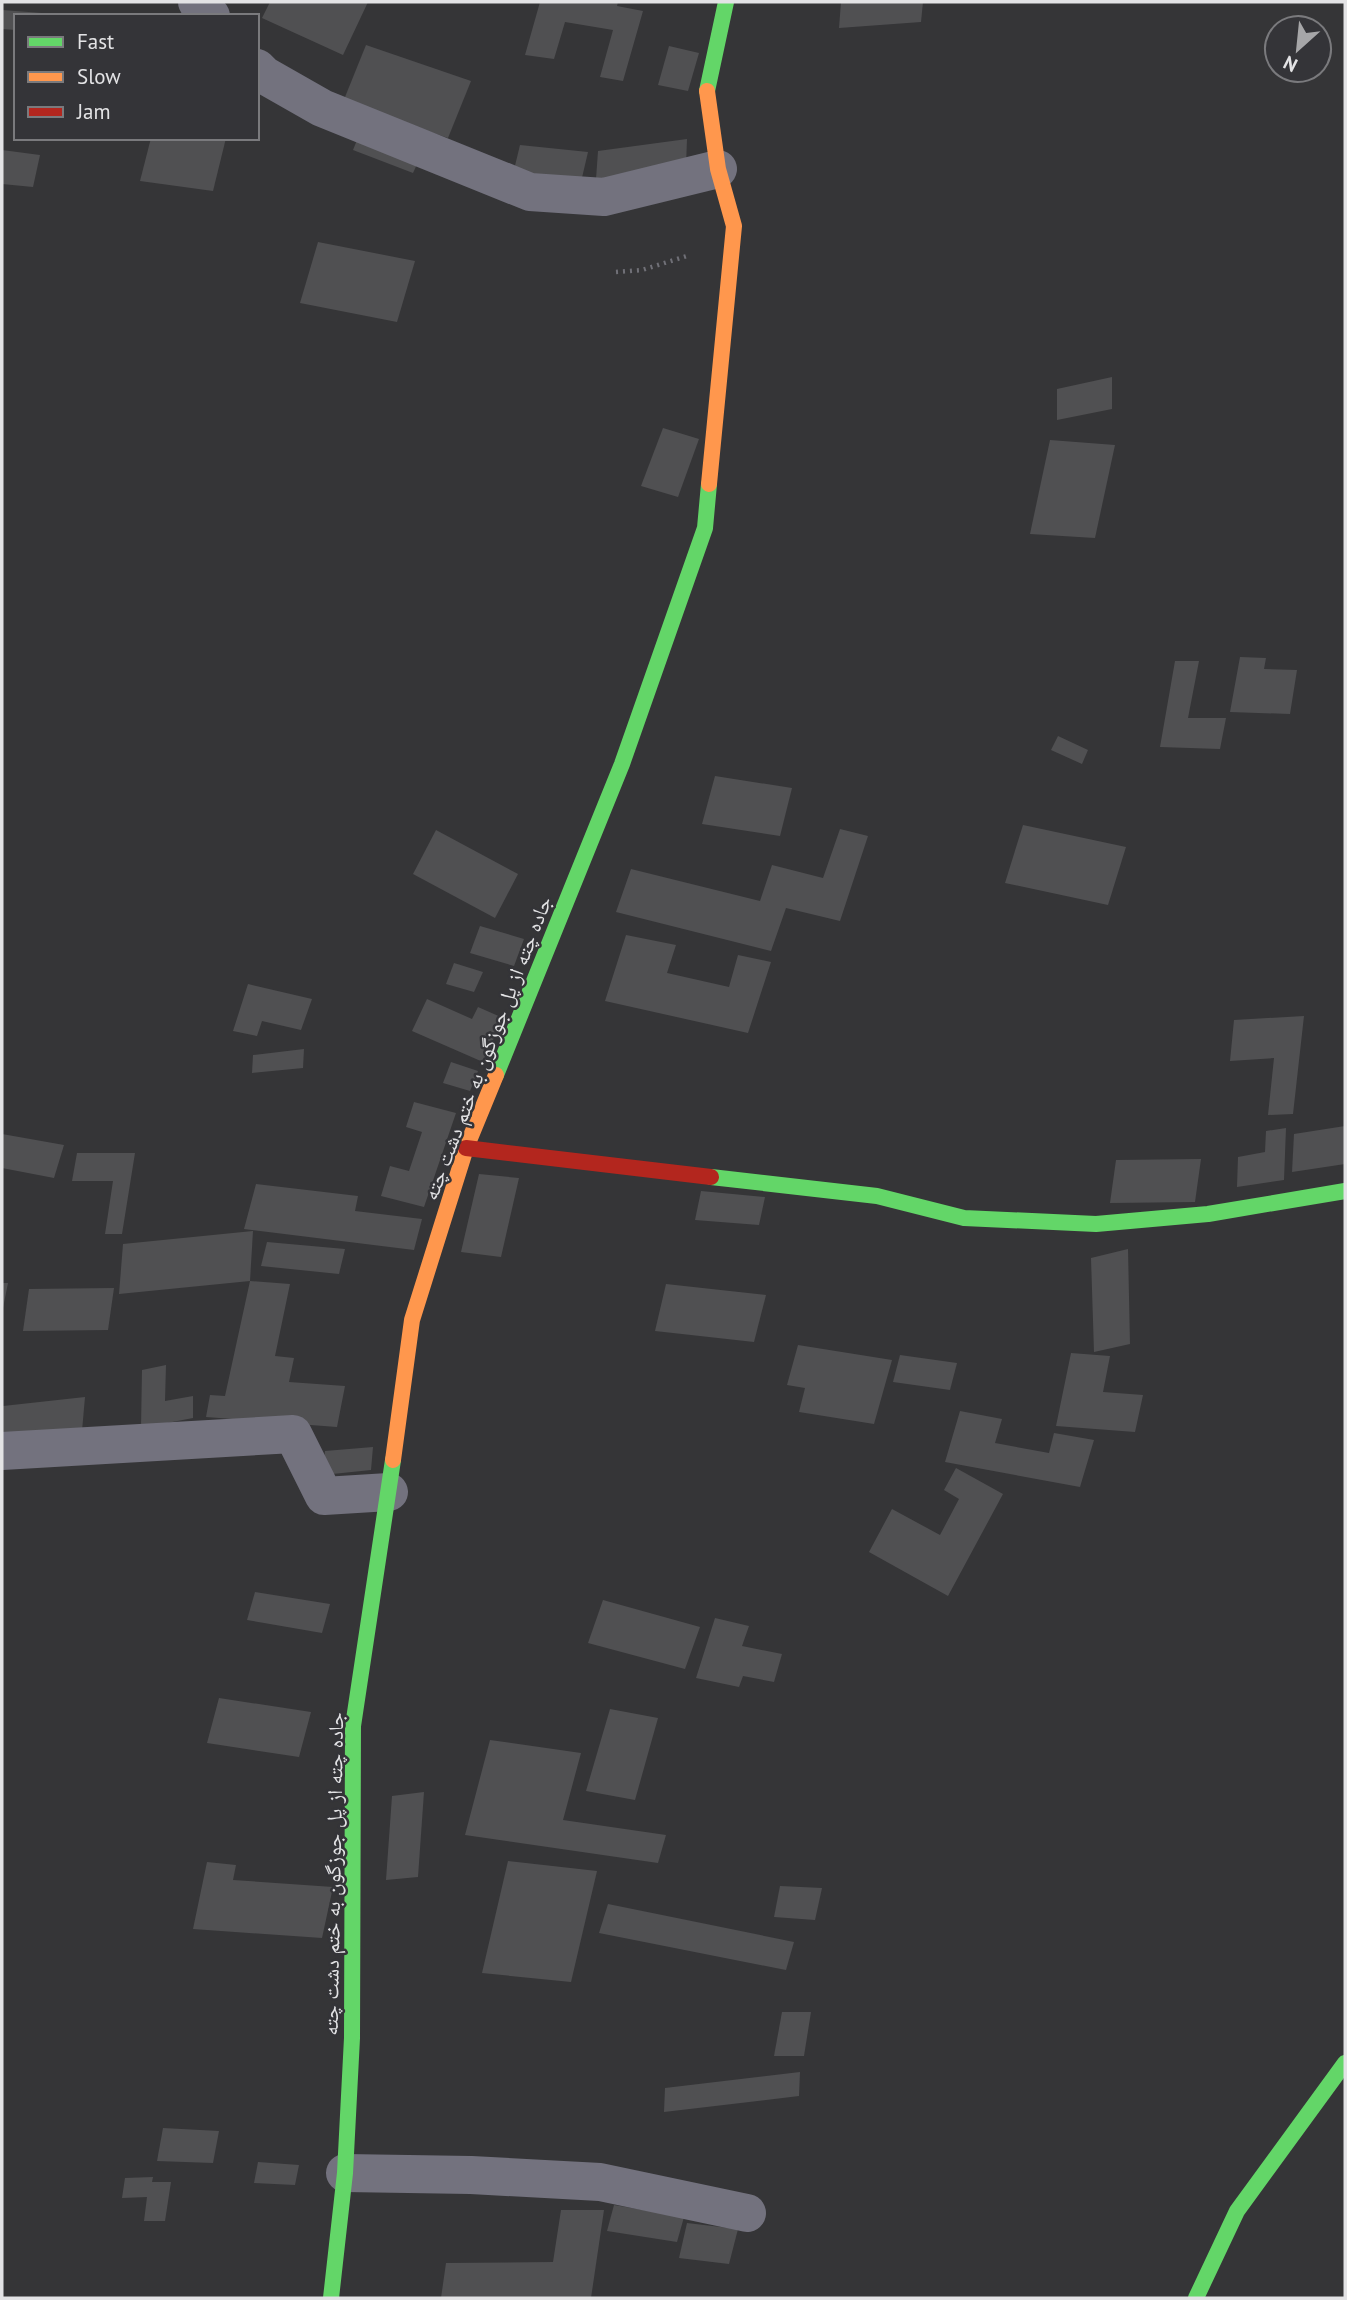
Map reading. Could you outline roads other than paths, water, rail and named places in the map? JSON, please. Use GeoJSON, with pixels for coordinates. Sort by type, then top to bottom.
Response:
{"type":"FeatureCollection","features":[{"type":"Feature","properties":{"kind":"street","name":"جاده چته از پل جوزگون به ختم دشت چته"},"geometry":{"type":"LineString","coordinates":[[331,2298],[345,2173],[352,2038],[353,1726],[412,1320],[466,1148],[622,764],[705,528],[734,226],[718,169],[706,95],[726,2]]}},
{"type":"Feature","properties":{"kind":"street"},"geometry":{"type":"LineString","coordinates":[[259,70],[322,108],[530,192],[604,197],[718,169]]}},
{"type":"Feature","properties":{"kind":"street"},"geometry":{"type":"LineString","coordinates":[[466,1148],[877,1196],[964,1217],[990,1219],[1096,1224],[1208,1214],[1345,1191]]}},
{"type":"Feature","properties":{"kind":"street"},"geometry":{"type":"LineString","coordinates":[[2,1451],[293,1434],[324,1496],[389,1492]]}},
{"type":"Feature","properties":{"kind":"street"},"geometry":{"type":"LineString","coordinates":[[1196,2298],[1237,2211],[1345,2063]]}},
{"type":"Feature","properties":{"kind":"street"},"geometry":{"type":"LineString","coordinates":[[345,2173],[471,2175],[600,2182],[747,2213]]}}]}
